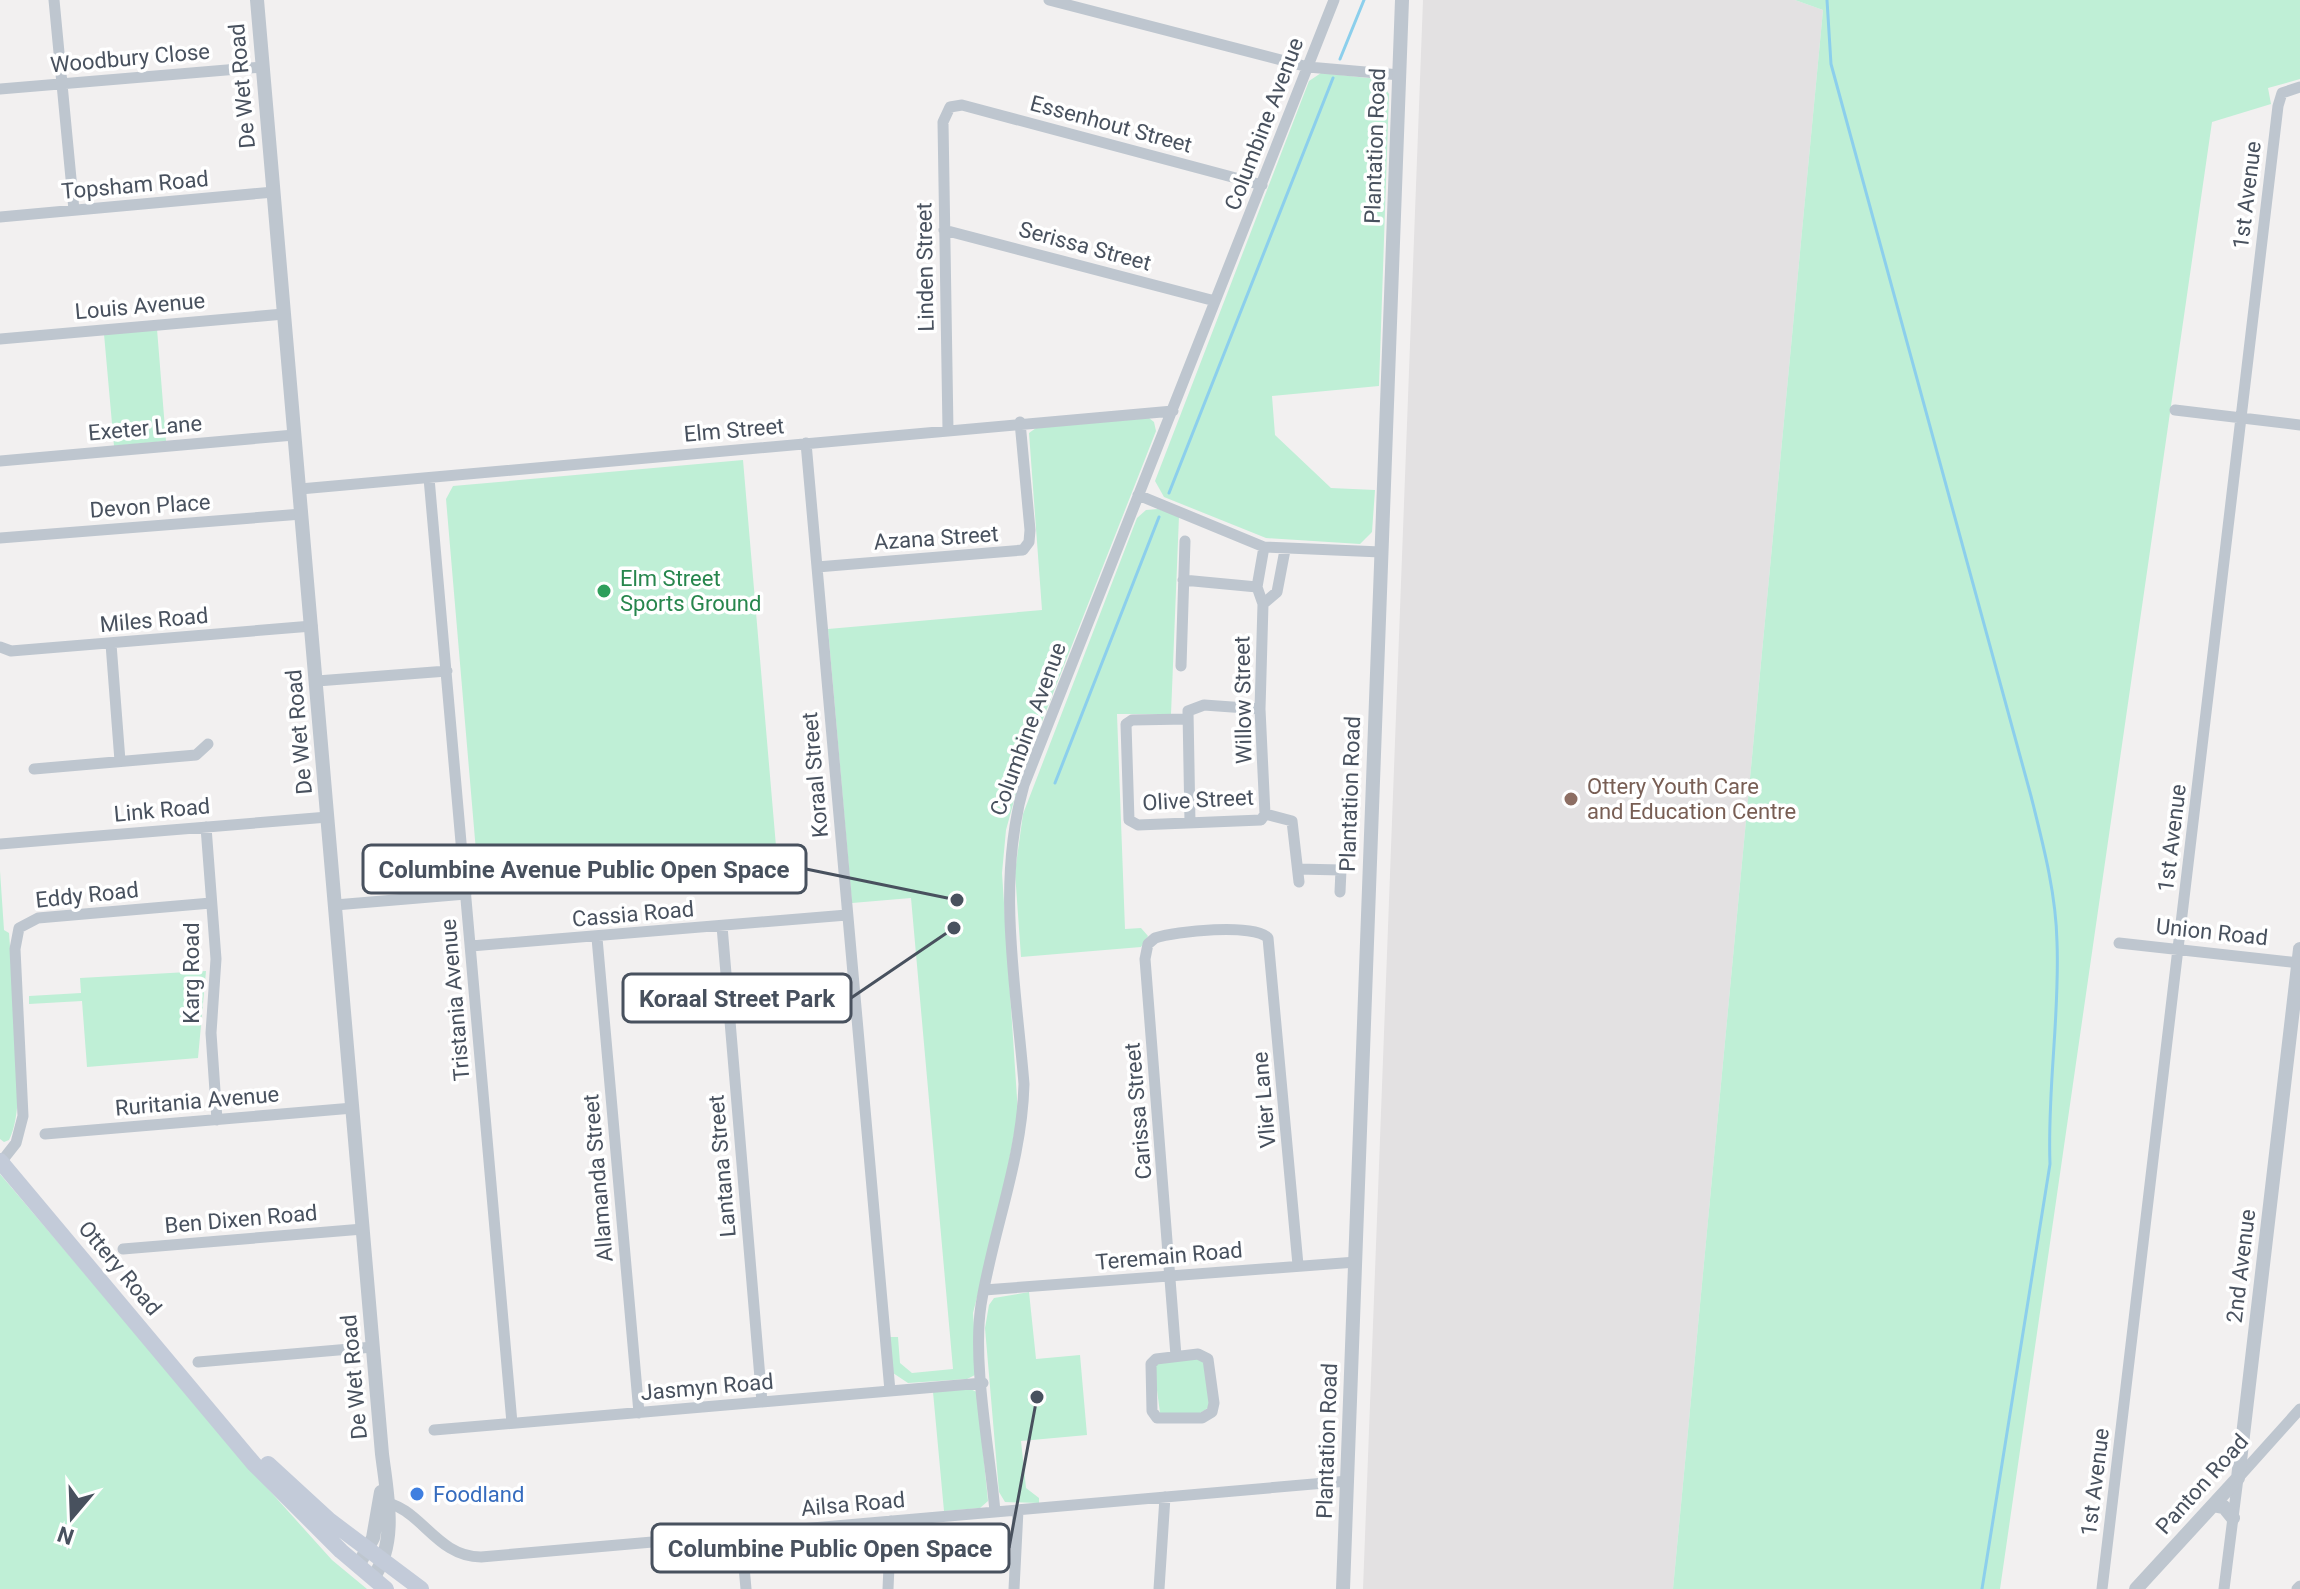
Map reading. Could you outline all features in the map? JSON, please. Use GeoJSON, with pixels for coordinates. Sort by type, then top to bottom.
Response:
{"type":"FeatureCollection","features":[{"type":"Feature","properties":{"kind":"main road","name":"Ottery Road"},"geometry":{"type":"LineString","coordinates":[[0,1161],[207,1404],[254,1464],[380,1584]]}},
{"type":"Feature","properties":{"kind":"main road","name":"Ottery Road"},"geometry":{"type":"LineString","coordinates":[[207,1404],[314,1507],[421,1589]]}},
{"type":"Feature","properties":{"kind":"street"},"geometry":{"type":"LineString","coordinates":[[54,0],[74,210]]}},
{"type":"Feature","properties":{"kind":"street","name":"De Wet Road"},"geometry":{"type":"LineString","coordinates":[[257,0],[383,1460],[384,1562],[380,1584]]}},
{"type":"Feature","properties":{"kind":"street"},"geometry":{"type":"LineString","coordinates":[[1049,0],[1308,67],[1400,75]]}},
{"type":"Feature","properties":{"kind":"street","name":"Columbine Avenue"},"geometry":{"type":"LineString","coordinates":[[995,1512],[980,1317],[1012,1180],[1023,1114],[1024,1084],[1007,887],[1015,817],[1138,495],[1334,0]]}},
{"type":"Feature","properties":{"kind":"street","name":"Plantation Road"},"geometry":{"type":"LineString","coordinates":[[1343,1589],[1402,0]]}},
{"type":"Feature","properties":{"kind":"street","name":"Woodbury Close"},"geometry":{"type":"LineString","coordinates":[[0,89],[263,67]]}},
{"type":"Feature","properties":{"kind":"street","name":"1st Avenue"},"geometry":{"type":"LineString","coordinates":[[2102,1589],[2282,93],[2300,87]]}},
{"type":"Feature","properties":{"kind":"street","name":"Essenhout Street"},"geometry":{"type":"LineString","coordinates":[[950,107],[962,105],[1262,185]]}},
{"type":"Feature","properties":{"kind":"street","name":"Linden Street"},"geometry":{"type":"LineString","coordinates":[[948,430],[944,118],[950,107]]}},
{"type":"Feature","properties":{"kind":"street","name":"Topsham Road"},"geometry":{"type":"LineString","coordinates":[[0,217],[274,192]]}},
{"type":"Feature","properties":{"kind":"street","name":"Serissa Street"},"geometry":{"type":"LineString","coordinates":[[944,230],[1215,301]]}},
{"type":"Feature","properties":{"kind":"street","name":"Louis Avenue"},"geometry":{"type":"LineString","coordinates":[[0,339],[284,314]]}},
{"type":"Feature","properties":{"kind":"street"},"geometry":{"type":"LineString","coordinates":[[2175,410],[2300,425]]}},
{"type":"Feature","properties":{"kind":"street","name":"Elm Street"},"geometry":{"type":"LineString","coordinates":[[300,489],[1020,422],[1173,411]]}},
{"type":"Feature","properties":{"kind":"street","name":"Azana Street"},"geometry":{"type":"LineString","coordinates":[[817,567],[1023,550],[1029,542],[1030,530],[1020,422]]}},
{"type":"Feature","properties":{"kind":"street","name":"Exeter Lane"},"geometry":{"type":"LineString","coordinates":[[0,461],[294,435]]}},
{"type":"Feature","properties":{"kind":"street","name":"Koraal Street"},"geometry":{"type":"LineString","coordinates":[[806,443],[890,1391]]}},
{"type":"Feature","properties":{"kind":"street","name":"Tristania Avenue"},"geometry":{"type":"LineString","coordinates":[[429,478],[512,1423]]}},
{"type":"Feature","properties":{"kind":"street"},"geometry":{"type":"LineString","coordinates":[[1138,495],[1264,547],[1381,552]]}},
{"type":"Feature","properties":{"kind":"street","name":"Devon Place"},"geometry":{"type":"LineString","coordinates":[[0,538],[302,514]]}},
{"type":"Feature","properties":{"kind":"street"},"geometry":{"type":"LineString","coordinates":[[1181,666],[1185,541]]}},
{"type":"Feature","properties":{"kind":"street","name":"Willow Street"},"geometry":{"type":"LineString","coordinates":[[1264,547],[1257,587],[1263,604],[1260,709],[1265,795]]}},
{"type":"Feature","properties":{"kind":"street","name":"Willow Street"},"geometry":{"type":"LineString","coordinates":[[1263,604],[1277,592],[1285,550]]}},
{"type":"Feature","properties":{"kind":"street"},"geometry":{"type":"LineString","coordinates":[[1183,580],[1257,587]]}},
{"type":"Feature","properties":{"kind":"street","name":"Miles Road"},"geometry":{"type":"LineString","coordinates":[[0,647],[11,651],[312,626]]}},
{"type":"Feature","properties":{"kind":"street"},"geometry":{"type":"LineString","coordinates":[[111,644],[120,761]]}},
{"type":"Feature","properties":{"kind":"street"},"geometry":{"type":"LineString","coordinates":[[317,681],[447,671]]}},
{"type":"Feature","properties":{"kind":"street"},"geometry":{"type":"LineString","coordinates":[[1190,823],[1188,711],[1195,707],[1260,709]]}},
{"type":"Feature","properties":{"kind":"street","name":"Olive Street"},"geometry":{"type":"LineString","coordinates":[[1187,719],[1129,720],[1124,727],[1129,820],[1138,825],[1257,821],[1265,814],[1265,795]]}},
{"type":"Feature","properties":{"kind":"street"},"geometry":{"type":"LineString","coordinates":[[34,769],[196,755],[208,744]]}},
{"type":"Feature","properties":{"kind":"street"},"geometry":{"type":"LineString","coordinates":[[1265,814],[1292,821],[1299,882]]}},
{"type":"Feature","properties":{"kind":"street","name":"Link Road"},"geometry":{"type":"LineString","coordinates":[[0,844],[328,817]]}},
{"type":"Feature","properties":{"kind":"street","name":"Karg Road"},"geometry":{"type":"LineString","coordinates":[[206,827],[216,976],[211,1033],[217,1120]]}},
{"type":"Feature","properties":{"kind":"street"},"geometry":{"type":"LineString","coordinates":[[1298,869],[1341,870],[1340,892]]}},
{"type":"Feature","properties":{"kind":"street"},"geometry":{"type":"LineString","coordinates":[[335,905],[466,894]]}},
{"type":"Feature","properties":{"kind":"street","name":"Eddy Road"},"geometry":{"type":"LineString","coordinates":[[0,1161],[16,1143],[23,1116],[15,949],[19,928],[38,918],[211,903]]}},
{"type":"Feature","properties":{"kind":"street","name":"Cassia Road"},"geometry":{"type":"LineString","coordinates":[[471,946],[847,915]]}},
{"type":"Feature","properties":{"kind":"street","name":"Lantana Street"},"geometry":{"type":"LineString","coordinates":[[722,926],[762,1402]]}},
{"type":"Feature","properties":{"kind":"street","name":"Vlier Lane"},"geometry":{"type":"LineString","coordinates":[[1148,944],[1161,936],[1240,929],[1265,933],[1272,958],[1298,1265]]}},
{"type":"Feature","properties":{"kind":"street","name":"Allamanda Street"},"geometry":{"type":"LineString","coordinates":[[597,938],[639,1413]]}},
{"type":"Feature","properties":{"kind":"street","name":"Union Road"},"geometry":{"type":"LineString","coordinates":[[2119,943],[2299,958]]}},
{"type":"Feature","properties":{"kind":"street","name":"Carissa Street"},"geometry":{"type":"LineString","coordinates":[[1148,944],[1145,973],[1172,1276],[1176,1356]]}},
{"type":"Feature","properties":{"kind":"street","name":"2nd Avenue"},"geometry":{"type":"LineString","coordinates":[[2224,1589],[2299,958]]}},
{"type":"Feature","properties":{"kind":"street","name":"Ruritania Avenue"},"geometry":{"type":"LineString","coordinates":[[45,1134],[353,1108]]}},
{"type":"Feature","properties":{"kind":"street","name":"Ben Dixen Road"},"geometry":{"type":"LineString","coordinates":[[123,1249],[363,1229]]}},
{"type":"Feature","properties":{"kind":"street","name":"Teremain Road"},"geometry":{"type":"LineString","coordinates":[[984,1290],[1356,1262]]}},
{"type":"Feature","properties":{"kind":"street"},"geometry":{"type":"LineString","coordinates":[[198,1362],[373,1347]]}},
{"type":"Feature","properties":{"kind":"street"},"geometry":{"type":"LineString","coordinates":[[1200,1355],[1208,1359],[1214,1403],[1206,1417],[1163,1420],[1154,1415],[1151,1364],[1156,1359],[1176,1356],[1200,1355]]}},
{"type":"Feature","properties":{"kind":"street","name":"Jasmyn Road"},"geometry":{"type":"LineString","coordinates":[[434,1430],[983,1383]]}},
{"type":"Feature","properties":{"kind":"street","name":"Panton Road"},"geometry":{"type":"LineString","coordinates":[[2136,1589],[2300,1409]]}},
{"type":"Feature","properties":{"kind":"street","name":"Ailsa Road"},"geometry":{"type":"LineString","coordinates":[[384,1502],[454,1552],[472,1557],[1348,1481]]}},
{"type":"Feature","properties":{"kind":"street"},"geometry":{"type":"LineString","coordinates":[[1159,1589],[1165,1497]]}},
{"type":"Feature","properties":{"kind":"street","name":"De Wet Road"},"geometry":{"type":"LineString","coordinates":[[358,1566],[368,1550],[384,1502]]}},
{"type":"Feature","properties":{"kind":"street"},"geometry":{"type":"LineString","coordinates":[[2213,1505],[2224,1507],[2233,1518]]}},
{"type":"Feature","properties":{"kind":"street"},"geometry":{"type":"LineString","coordinates":[[1014,1589],[1018,1510]]}},
{"type":"Feature","properties":{"kind":"street"},"geometry":{"type":"LineString","coordinates":[[888,1589],[891,1521]]}},
{"type":"Feature","properties":{"kind":"street"},"geometry":{"type":"LineString","coordinates":[[741,1533],[746,1589]]}},
{"type":"Feature","properties":{"kind":"shaded area","name":"Ottery Youth Care and Education Centre"},"geometry":{"type":"Polygon","coordinates":[[[1423,0],[1795,0],[1823,10],[1673,1589],[1363,1589],[1423,0]]]}},
{"type":"Feature","properties":{"kind":"green space"},"geometry":{"type":"Polygon","coordinates":[[[1795,0],[2300,0],[2300,79],[2268,88],[2271,104],[2212,122],[2000,1589],[1673,1589],[1823,10],[1795,0]]]}},
{"type":"Feature","properties":{"kind":"green space"},"geometry":{"type":"Polygon","coordinates":[[[1321,73],[1378,79],[1389,94],[1379,386],[1272,396],[1275,435],[1331,488],[1375,490],[1372,532],[1360,544],[1266,538],[1164,497],[1155,481],[1309,81],[1321,73]]]}},
{"type":"Feature","properties":{"kind":"green space"},"geometry":{"type":"Polygon","coordinates":[[[157,329],[166,441],[114,446],[104,334],[157,329]]]}},
{"type":"Feature","properties":{"kind":"green space"},"geometry":{"type":"Polygon","coordinates":[[[1149,418],[1154,422],[1156,431],[1021,775],[1006,830],[1002,873],[1018,1113],[1002,1198],[973,1313],[977,1367],[975,1375],[967,1379],[908,1383],[893,1373],[890,1337],[898,1337],[900,1363],[912,1373],[953,1369],[911,898],[852,903],[828,629],[1042,610],[1029,433],[1036,428],[1149,418]]]}},
{"type":"Feature","properties":{"kind":"green space","name":"Elm Street Sports Ground"},"geometry":{"type":"Polygon","coordinates":[[[743,460],[777,858],[509,881],[507,861],[477,863],[446,499],[453,486],[743,460]]]}},
{"type":"Feature","properties":{"kind":"green space"},"geometry":{"type":"Polygon","coordinates":[[[1158,509],[1179,516],[1171,714],[1117,714],[1125,929],[1141,928],[1148,936],[1141,947],[1021,957],[1015,872],[1023,814],[1137,518],[1146,510],[1158,509]]]}},
{"type":"Feature","properties":{"kind":"green space"},"geometry":{"type":"Polygon","coordinates":[[[0,871],[4,930],[9,933],[19,1070],[15,1123],[9,1140],[4,1142],[0,1139],[0,871]]]}},
{"type":"Feature","properties":{"kind":"green space"},"geometry":{"type":"Polygon","coordinates":[[[206,971],[198,1058],[87,1067],[82,1001],[29,1004],[29,996],[81,993],[80,978],[206,971]]]}},
{"type":"Feature","properties":{"kind":"green space"},"geometry":{"type":"Polygon","coordinates":[[[0,1174],[260,1480],[332,1560],[367,1589],[0,1589],[0,1174]]]}},
{"type":"Feature","properties":{"kind":"green space"},"geometry":{"type":"Polygon","coordinates":[[[1029,1292],[1036,1359],[1080,1355],[1087,1435],[1021,1441],[1026,1488],[1039,1498],[1039,1503],[1005,1502],[999,1492],[985,1328],[989,1305],[994,1298],[1029,1292]]]}},
{"type":"Feature","properties":{"kind":"green space"},"geometry":{"type":"Polygon","coordinates":[[[1196,1358],[1204,1361],[1211,1399],[1208,1408],[1200,1413],[1160,1413],[1154,1367],[1158,1363],[1196,1358]]]}},
{"type":"Feature","properties":{"kind":"green space"},"geometry":{"type":"Polygon","coordinates":[[[970,1389],[977,1392],[988,1501],[980,1508],[944,1511],[933,1392],[970,1389]]]}},
{"type":"Feature","properties":{"kind":"waterway"},"geometry":{"type":"LineString","coordinates":[[1340,59],[1364,0]]}},
{"type":"Feature","properties":{"kind":"waterway"},"geometry":{"type":"LineString","coordinates":[[1827,0],[1831,64],[2031,796],[2048,869],[2056,924],[2057,998],[2050,1164],[1982,1589]]}},
{"type":"Feature","properties":{"kind":"waterway"},"geometry":{"type":"LineString","coordinates":[[1169,493],[1333,78]]}},
{"type":"Feature","properties":{"kind":"waterway"},"geometry":{"type":"LineString","coordinates":[[1055,783],[1159,517]]}},
{"type":"Feature","properties":{"kind":"place","name":"Elm Street Sports Ground"},"geometry":{"type":"Point","coordinates":[604,591]}},
{"type":"Feature","properties":{"kind":"place","name":"Ottery Youth Care and Education Centre"},"geometry":{"type":"Point","coordinates":[1571,799]}},
{"type":"Feature","properties":{"kind":"place","name":"Columbine Avenue Public Open Space"},"geometry":{"type":"Point","coordinates":[957,900]}},
{"type":"Feature","properties":{"kind":"place","name":"Koraal Street Park"},"geometry":{"type":"Point","coordinates":[954,928]}},
{"type":"Feature","properties":{"kind":"place","name":"Columbine Public Open Space"},"geometry":{"type":"Point","coordinates":[1037,1397]}},
{"type":"Feature","properties":{"kind":"place","name":"Foodland"},"geometry":{"type":"Point","coordinates":[417,1494]}}]}
